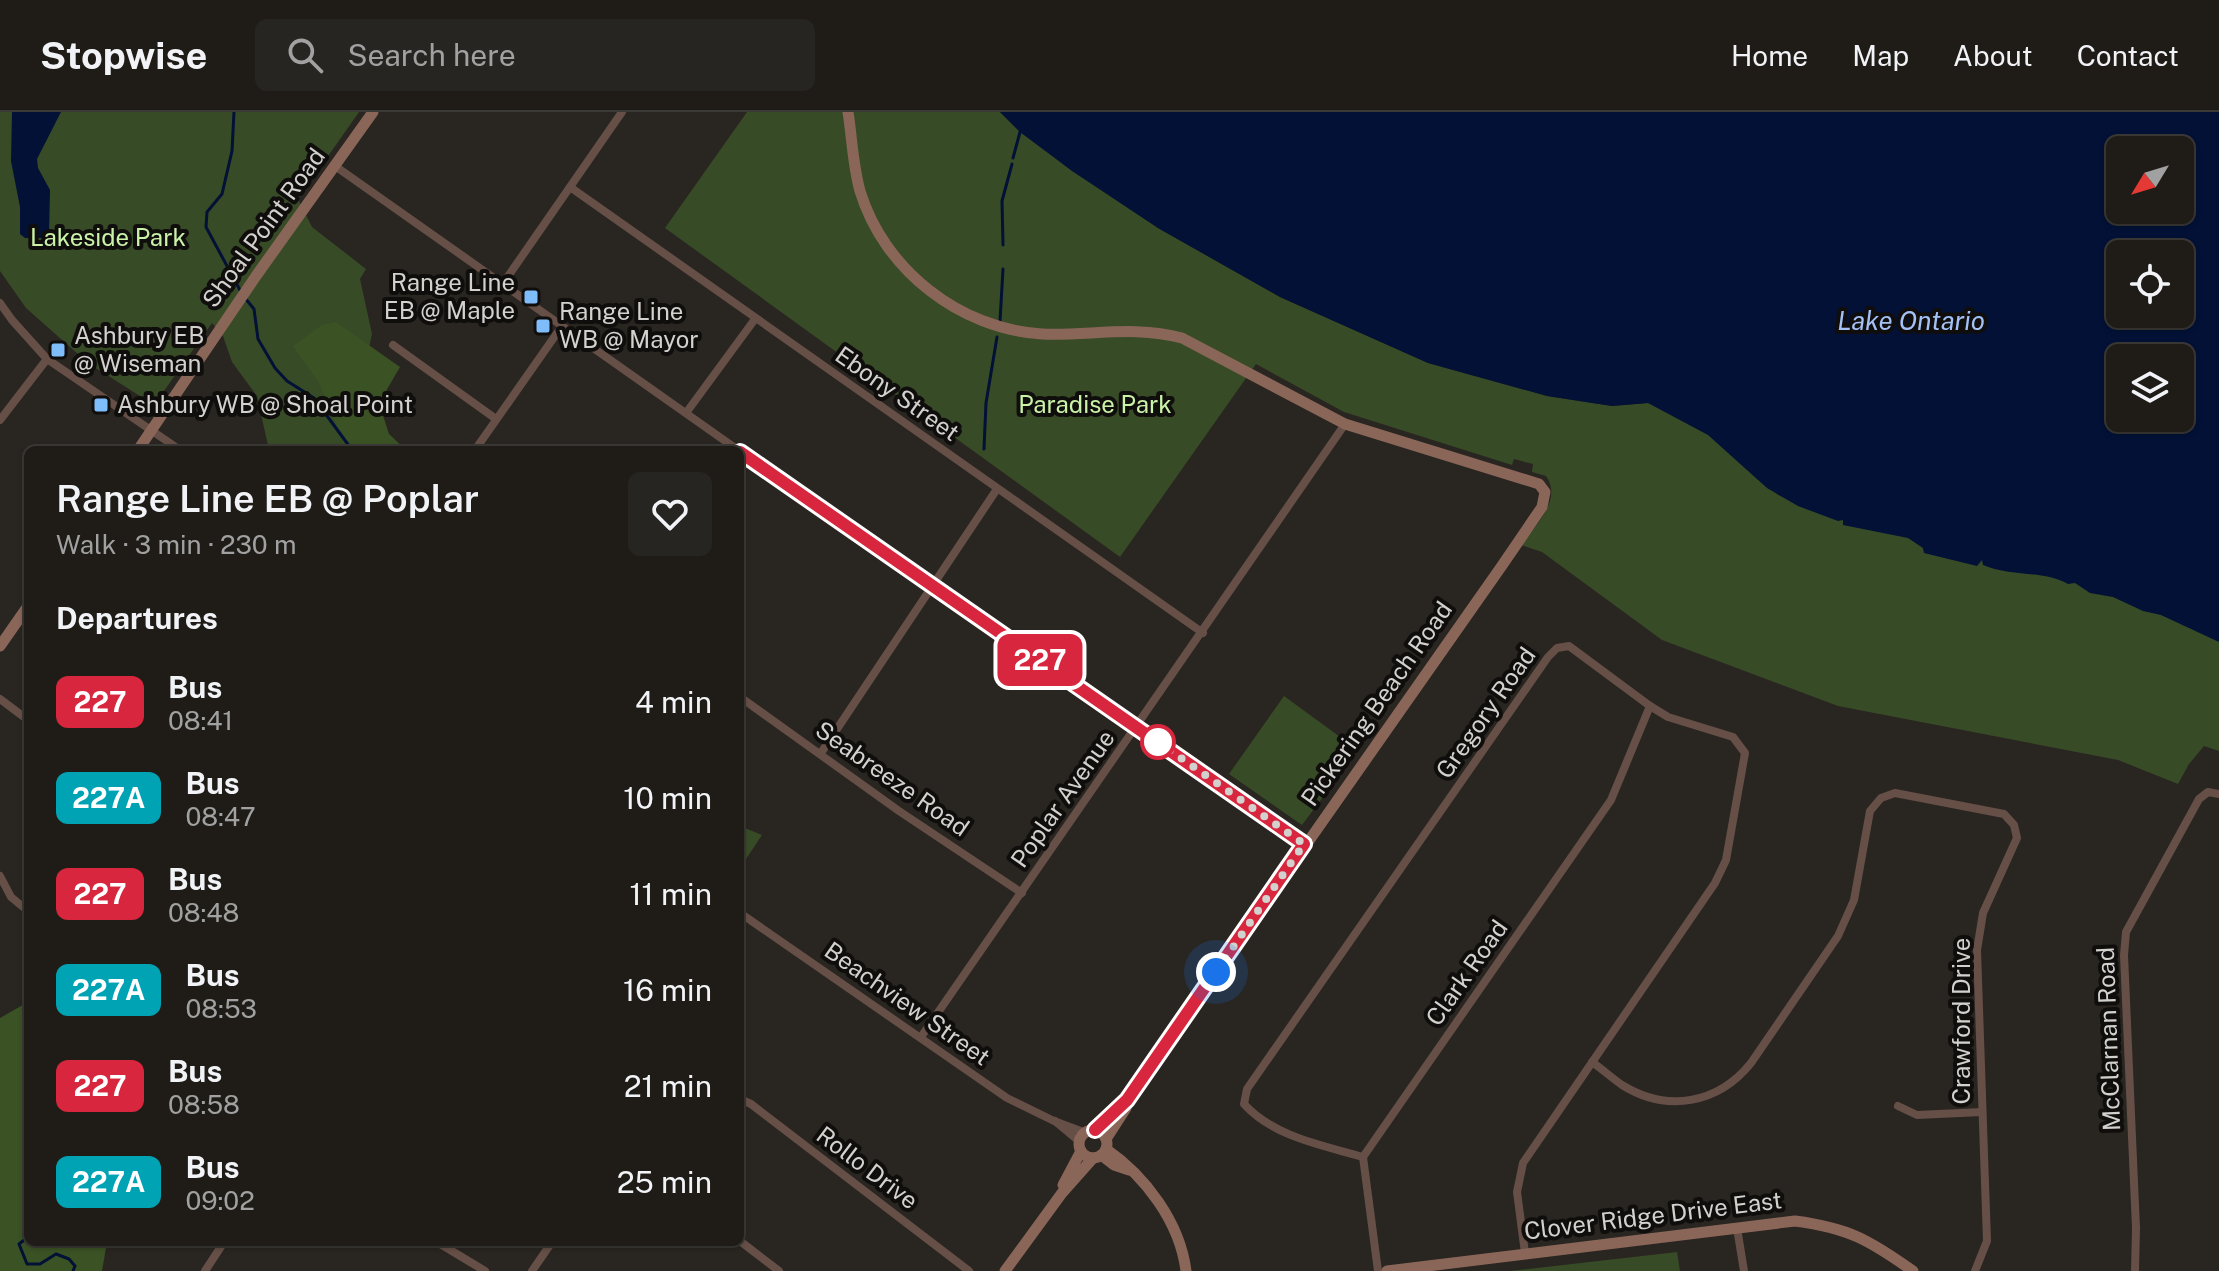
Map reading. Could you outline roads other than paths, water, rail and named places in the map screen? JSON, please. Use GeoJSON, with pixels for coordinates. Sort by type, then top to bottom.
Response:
{"type":"FeatureCollection","features":[{"type":"Feature","properties":{"kind":"street","name":"Shoal Point Road"},"geometry":{"type":"LineString","coordinates":[[141,446],[373,112]]}},
{"type":"Feature","properties":{"kind":"street"},"geometry":{"type":"LineString","coordinates":[[502,285],[622,112]]}},
{"type":"Feature","properties":{"kind":"street"},"geometry":{"type":"LineString","coordinates":[[848,112],[857,176],[870,216],[893,253],[937,297],[983,322],[1015,331],[1067,334],[1149,331],[1182,338],[1345,424]]}},
{"type":"Feature","properties":{"kind":"street"},"geometry":{"type":"LineString","coordinates":[[335,166],[732,446]]}},
{"type":"Feature","properties":{"kind":"street","name":"Ebony Street"},"geometry":{"type":"LineString","coordinates":[[570,187],[1203,633]]}},
{"type":"Feature","properties":{"kind":"street"},"geometry":{"type":"LineString","coordinates":[[0,303],[47,359],[174,446]]}},
{"type":"Feature","properties":{"kind":"street"},"geometry":{"type":"LineString","coordinates":[[686,413],[755,319]]}},
{"type":"Feature","properties":{"kind":"street"},"geometry":{"type":"LineString","coordinates":[[478,446],[562,326]]}},
{"type":"Feature","properties":{"kind":"street"},"geometry":{"type":"LineString","coordinates":[[393,345],[496,419]]}},
{"type":"Feature","properties":{"kind":"street"},"geometry":{"type":"LineString","coordinates":[[0,420],[47,359]]}},
{"type":"Feature","properties":{"kind":"street","name":"Pickering Beach Road"},"geometry":{"type":"LineString","coordinates":[[1062,1193],[1062,1186],[1086,1139],[1127,1100],[1545,501],[1544,489],[1539,484],[1345,424]]}},
{"type":"Feature","properties":{"kind":"street","name":"Poplar Avenue"},"geometry":{"type":"LineString","coordinates":[[921,1037],[1345,424]]}},
{"type":"Feature","properties":{"kind":"street"},"geometry":{"type":"LineString","coordinates":[[744,454],[1304,844]]}},
{"type":"Feature","properties":{"kind":"street"},"geometry":{"type":"LineString","coordinates":[[821,753],[997,489]]}},
{"type":"Feature","properties":{"kind":"street"},"geometry":{"type":"LineString","coordinates":[[0,646],[24,612]]}},
{"type":"Feature","properties":{"kind":"street","name":"Gregory Road"},"geometry":{"type":"LineString","coordinates":[[1363,1157],[1287,1134],[1257,1118],[1244,1104],[1247,1089],[1557,648],[1569,646],[1668,717],[1733,737],[1745,753],[1726,860],[1715,883],[1523,1163],[1517,1192],[1525,1253]]}},
{"type":"Feature","properties":{"kind":"street"},"geometry":{"type":"LineString","coordinates":[[0,699],[24,717]]}},
{"type":"Feature","properties":{"kind":"street","name":"Seabreeze Road"},"geometry":{"type":"LineString","coordinates":[[744,700],[899,811],[1022,893]]}},
{"type":"Feature","properties":{"kind":"street","name":"Clark Road"},"geometry":{"type":"LineString","coordinates":[[1363,1157],[1611,800],[1650,706]]}},
{"type":"Feature","properties":{"kind":"street","name":"McClarnan Road"},"geometry":{"type":"LineString","coordinates":[[2135,1271],[2136,1228],[2124,955],[2126,932],[2199,799],[2208,792],[2219,794]]}},
{"type":"Feature","properties":{"kind":"street","name":"Crawford Drive"},"geometry":{"type":"LineString","coordinates":[[1592,1062],[1623,1085],[1648,1097],[1675,1101],[1718,1092],[1741,1076],[1838,936],[1854,900],[1870,811],[1881,798],[1895,793],[2004,814],[2014,825],[2017,838],[1983,913],[1977,950],[1987,1241],[1975,1271]]}},
{"type":"Feature","properties":{"kind":"street"},"geometry":{"type":"LineString","coordinates":[[0,876],[11,897],[24,908]]}},
{"type":"Feature","properties":{"kind":"street","name":"Beachview Street"},"geometry":{"type":"LineString","coordinates":[[744,916],[1007,1098],[1086,1139]]}},
{"type":"Feature","properties":{"kind":"street","name":"Pickering Beach Road"},"geometry":{"type":"LineString","coordinates":[[1005,1271],[1062,1193],[1102,1150],[1126,1108],[1127,1100]]}},
{"type":"Feature","properties":{"kind":"street","name":"Rollo Drive"},"geometry":{"type":"LineString","coordinates":[[744,1101],[969,1271]]}},
{"type":"Feature","properties":{"kind":"street"},"geometry":{"type":"LineString","coordinates":[[1898,1106],[1917,1115],[1982,1112]]}},
{"type":"Feature","properties":{"kind":"street"},"geometry":{"type":"LineString","coordinates":[[1086,1139],[1102,1150],[1114,1165],[1129,1170],[1152,1194],[1172,1225],[1186,1271]]}},
{"type":"Feature","properties":{"kind":"street"},"geometry":{"type":"LineString","coordinates":[[1086,1139],[1102,1150]]}},
{"type":"Feature","properties":{"kind":"street"},"geometry":{"type":"LineString","coordinates":[[1363,1157],[1378,1271]]}},
{"type":"Feature","properties":{"kind":"street","name":"Clover Ridge Drive East"},"geometry":{"type":"LineString","coordinates":[[1387,1271],[1795,1221],[1832,1226],[1861,1237],[1913,1271]]}},
{"type":"Feature","properties":{"kind":"street"},"geometry":{"type":"LineString","coordinates":[[1737,1228],[1744,1271]]}},
{"type":"Feature","properties":{"kind":"street"},"geometry":{"type":"LineString","coordinates":[[744,1244],[779,1271]]}},
{"type":"Feature","properties":{"kind":"street"},"geometry":{"type":"LineString","coordinates":[[205,1271],[221,1246]]}},
{"type":"Feature","properties":{"kind":"street"},"geometry":{"type":"LineString","coordinates":[[444,1246],[485,1271]]}},
{"type":"Feature","properties":{"kind":"street"},"geometry":{"type":"LineString","coordinates":[[532,1271],[549,1246]]}},
{"type":"Feature","properties":{"kind":"water"},"geometry":{"type":"Polygon","coordinates":[[[12,112],[61,112],[37,159],[38,168],[50,190],[49,234],[45,238],[25,238],[20,234],[20,207],[11,161],[12,112]]]}},
{"type":"Feature","properties":{"kind":"water","name":"Lake Ontario"},"geometry":{"type":"Polygon","coordinates":[[[1000,112],[2219,112],[2219,642],[2161,615],[2143,611],[2113,597],[2090,593],[2075,583],[1994,569],[1983,565],[1982,560],[1977,566],[1924,553],[1923,548],[1908,538],[1843,525],[1843,520],[1838,521],[1798,506],[1767,488],[1708,435],[1648,403],[1612,406],[1547,396],[1428,363],[1280,297],[1158,228],[1020,132],[1000,112]]]}},
{"type":"Feature","properties":{"kind":"waterway"},"geometry":{"type":"LineString","coordinates":[[234,112],[232,151],[222,194],[207,212],[206,227],[241,292]]}},
{"type":"Feature","properties":{"kind":"waterway"},"geometry":{"type":"LineString","coordinates":[[1013,158],[1020,132]]}},
{"type":"Feature","properties":{"kind":"waterway"},"geometry":{"type":"LineString","coordinates":[[1003,245],[1002,201],[1012,164]]}},
{"type":"Feature","properties":{"kind":"waterway"},"geometry":{"type":"LineString","coordinates":[[1000,321],[1003,269]]}},
{"type":"Feature","properties":{"kind":"waterway"},"geometry":{"type":"LineString","coordinates":[[245,298],[254,309],[258,339],[275,368],[287,381],[314,398],[349,446]]}},
{"type":"Feature","properties":{"kind":"waterway"},"geometry":{"type":"LineString","coordinates":[[984,449],[986,403],[997,337]]}},
{"type":"Feature","properties":{"kind":"waterway"},"geometry":{"type":"LineString","coordinates":[[24,1240],[19,1244],[27,1264],[40,1264],[56,1254],[69,1259],[75,1266],[73,1271]]}},
{"type":"Feature","properties":{"kind":"place","name":"Range Line EB @ Maple"},"geometry":{"type":"Point","coordinates":[531,297]}},
{"type":"Feature","properties":{"kind":"place","name":"Range Line WB @ Mayor"},"geometry":{"type":"Point","coordinates":[543,326]}},
{"type":"Feature","properties":{"kind":"place","name":"Ashbury EB @ Wiseman"},"geometry":{"type":"Point","coordinates":[58,350]}},
{"type":"Feature","properties":{"kind":"place","name":"Ashbury WB @ Shoal Point"},"geometry":{"type":"Point","coordinates":[101,405]}},
{"type":"Feature","properties":{"kind":"park label","name":"Lakeside Park"},"geometry":{"type":"Point","coordinates":[108,238]}},
{"type":"Feature","properties":{"kind":"park label","name":"Paradise Park"},"geometry":{"type":"Point","coordinates":[1095,405]}}]}
